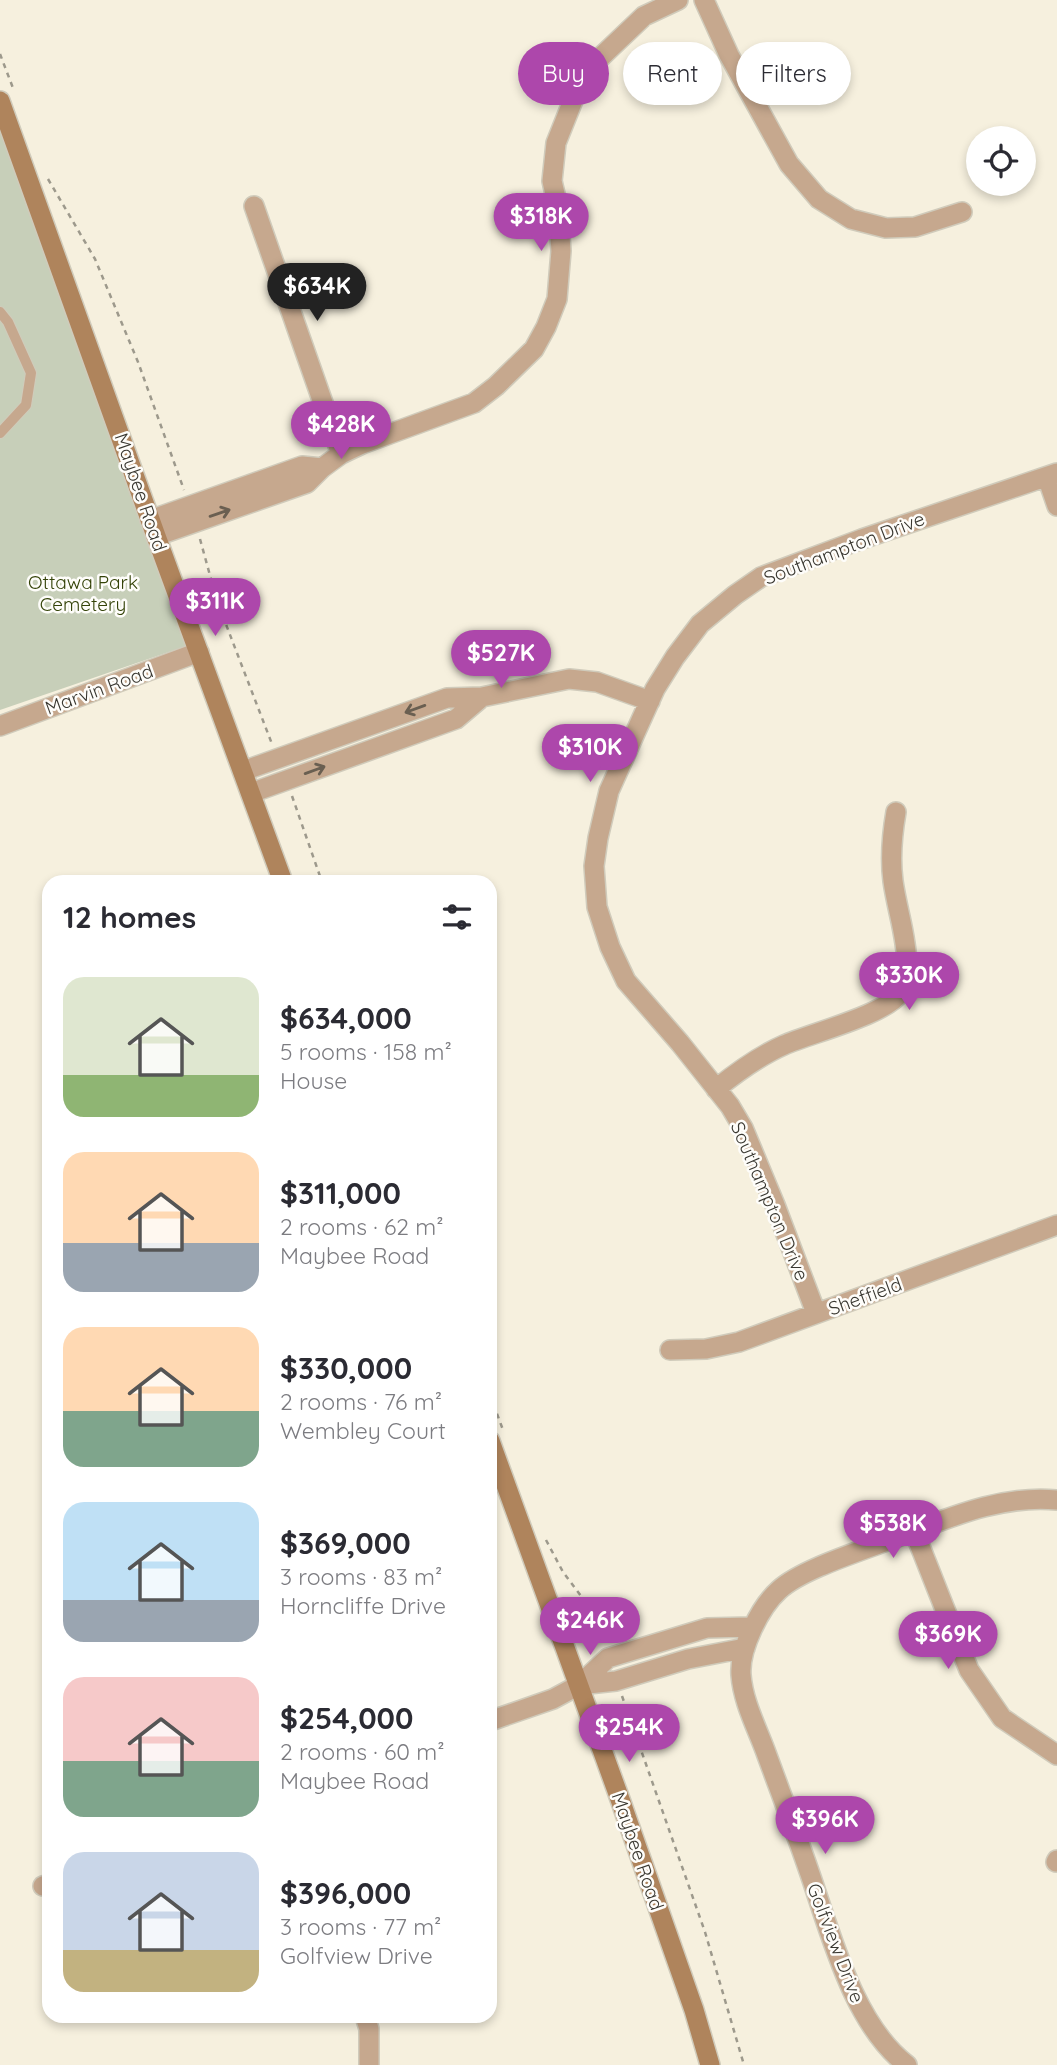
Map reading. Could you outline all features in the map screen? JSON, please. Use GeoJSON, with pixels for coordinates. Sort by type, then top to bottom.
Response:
{"type":"FeatureCollection","features":[{"type":"Feature","properties":{"kind":"main road","name":"Maybee Road"},"geometry":{"type":"LineString","coordinates":[[4,104],[153,528],[281,875]]}},
{"type":"Feature","properties":{"kind":"main road","name":"Maybee Road"},"geometry":{"type":"LineString","coordinates":[[498,1439],[579,1685],[694,2010],[710,2065]]}},
{"type":"Feature","properties":{"kind":"street"},"geometry":{"type":"LineString","coordinates":[[153,528],[249,494],[307,483],[341,454],[474,403],[534,349],[557,299],[561,251],[558,206],[552,181],[556,142],[584,73],[644,16],[678,0]]}},
{"type":"Feature","properties":{"kind":"street"},"geometry":{"type":"LineString","coordinates":[[704,0],[729,55],[789,164],[819,199],[851,219],[886,228],[915,227],[961,212]]}},
{"type":"Feature","properties":{"kind":"street"},"geometry":{"type":"LineString","coordinates":[[254,206],[341,454]]}},
{"type":"Feature","properties":{"kind":"street"},"geometry":{"type":"LineString","coordinates":[[1052,475],[1057,506]]}},
{"type":"Feature","properties":{"kind":"street","name":"Southampton Drive"},"geometry":{"type":"LineString","coordinates":[[816,1313],[743,1128],[680,1043],[626,981],[610,947],[597,907],[594,866],[609,791],[650,701],[676,657],[700,624],[735,594],[761,578],[862,539],[1052,475]]}},
{"type":"Feature","properties":{"kind":"street","name":"Marvin Road"},"geometry":{"type":"LineString","coordinates":[[0,726],[199,652]]}},
{"type":"Feature","properties":{"kind":"street"},"geometry":{"type":"LineString","coordinates":[[243,771],[447,698],[482,697],[569,679],[597,682],[650,701]]}},
{"type":"Feature","properties":{"kind":"street"},"geometry":{"type":"LineString","coordinates":[[251,793],[456,719],[482,697]]}},
{"type":"Feature","properties":{"kind":"street"},"geometry":{"type":"LineString","coordinates":[[374,724],[382,746]]}},
{"type":"Feature","properties":{"kind":"street"},"geometry":{"type":"LineString","coordinates":[[716,1089],[738,1072],[784,1045],[852,1020],[885,1004],[900,993],[907,974],[907,956],[893,881],[891,841],[896,812]]}},
{"type":"Feature","properties":{"kind":"street","name":"Sheffield"},"geometry":{"type":"LineString","coordinates":[[670,1350],[706,1349],[739,1342],[1057,1225]]}},
{"type":"Feature","properties":{"kind":"street","name":"Golfview Drive"},"geometry":{"type":"LineString","coordinates":[[907,2065],[883,2040],[860,2007],[841,1965],[748,1704],[741,1674],[745,1648],[752,1627],[778,1590],[808,1572],[914,1531],[1007,1501],[1057,1500]]}},
{"type":"Feature","properties":{"kind":"street"},"geometry":{"type":"LineString","coordinates":[[914,1531],[969,1670],[980,1688],[1002,1718],[1057,1755]]}},
{"type":"Feature","properties":{"kind":"street"},"geometry":{"type":"LineString","coordinates":[[497,1719],[553,1699],[579,1685],[608,1658],[707,1628],[752,1627]]}},
{"type":"Feature","properties":{"kind":"street"},"geometry":{"type":"LineString","coordinates":[[681,1635],[688,1659]]}},
{"type":"Feature","properties":{"kind":"street"},"geometry":{"type":"LineString","coordinates":[[579,1685],[616,1681],[688,1659],[745,1648]]}},
{"type":"Feature","properties":{"kind":"street"},"geometry":{"type":"LineString","coordinates":[[367,2023],[369,2065]]}},
{"type":"Feature","properties":{"kind":"lane"},"geometry":{"type":"LineString","coordinates":[[0,312],[8,322],[31,373],[26,405],[0,433]]}},
{"type":"Feature","properties":{"kind":"path"},"geometry":{"type":"LineString","coordinates":[[0,54],[4,104]]}},
{"type":"Feature","properties":{"kind":"path"},"geometry":{"type":"LineString","coordinates":[[42,169],[94,259],[138,362],[192,514],[217,601],[278,759]]}},
{"type":"Feature","properties":{"kind":"path"},"geometry":{"type":"LineString","coordinates":[[286,780],[320,875]]}},
{"type":"Feature","properties":{"kind":"path"},"geometry":{"type":"LineString","coordinates":[[546,1540],[563,1572],[593,1612],[608,1658]]}},
{"type":"Feature","properties":{"kind":"path"},"geometry":{"type":"LineString","coordinates":[[616,1681],[705,1932],[744,2065]]}},
{"type":"Feature","properties":{"kind":"green space","name":"Ottawa Park Cemetery"},"geometry":{"type":"Polygon","coordinates":[[[0,122],[189,645],[0,710],[0,122]]]}}]}
